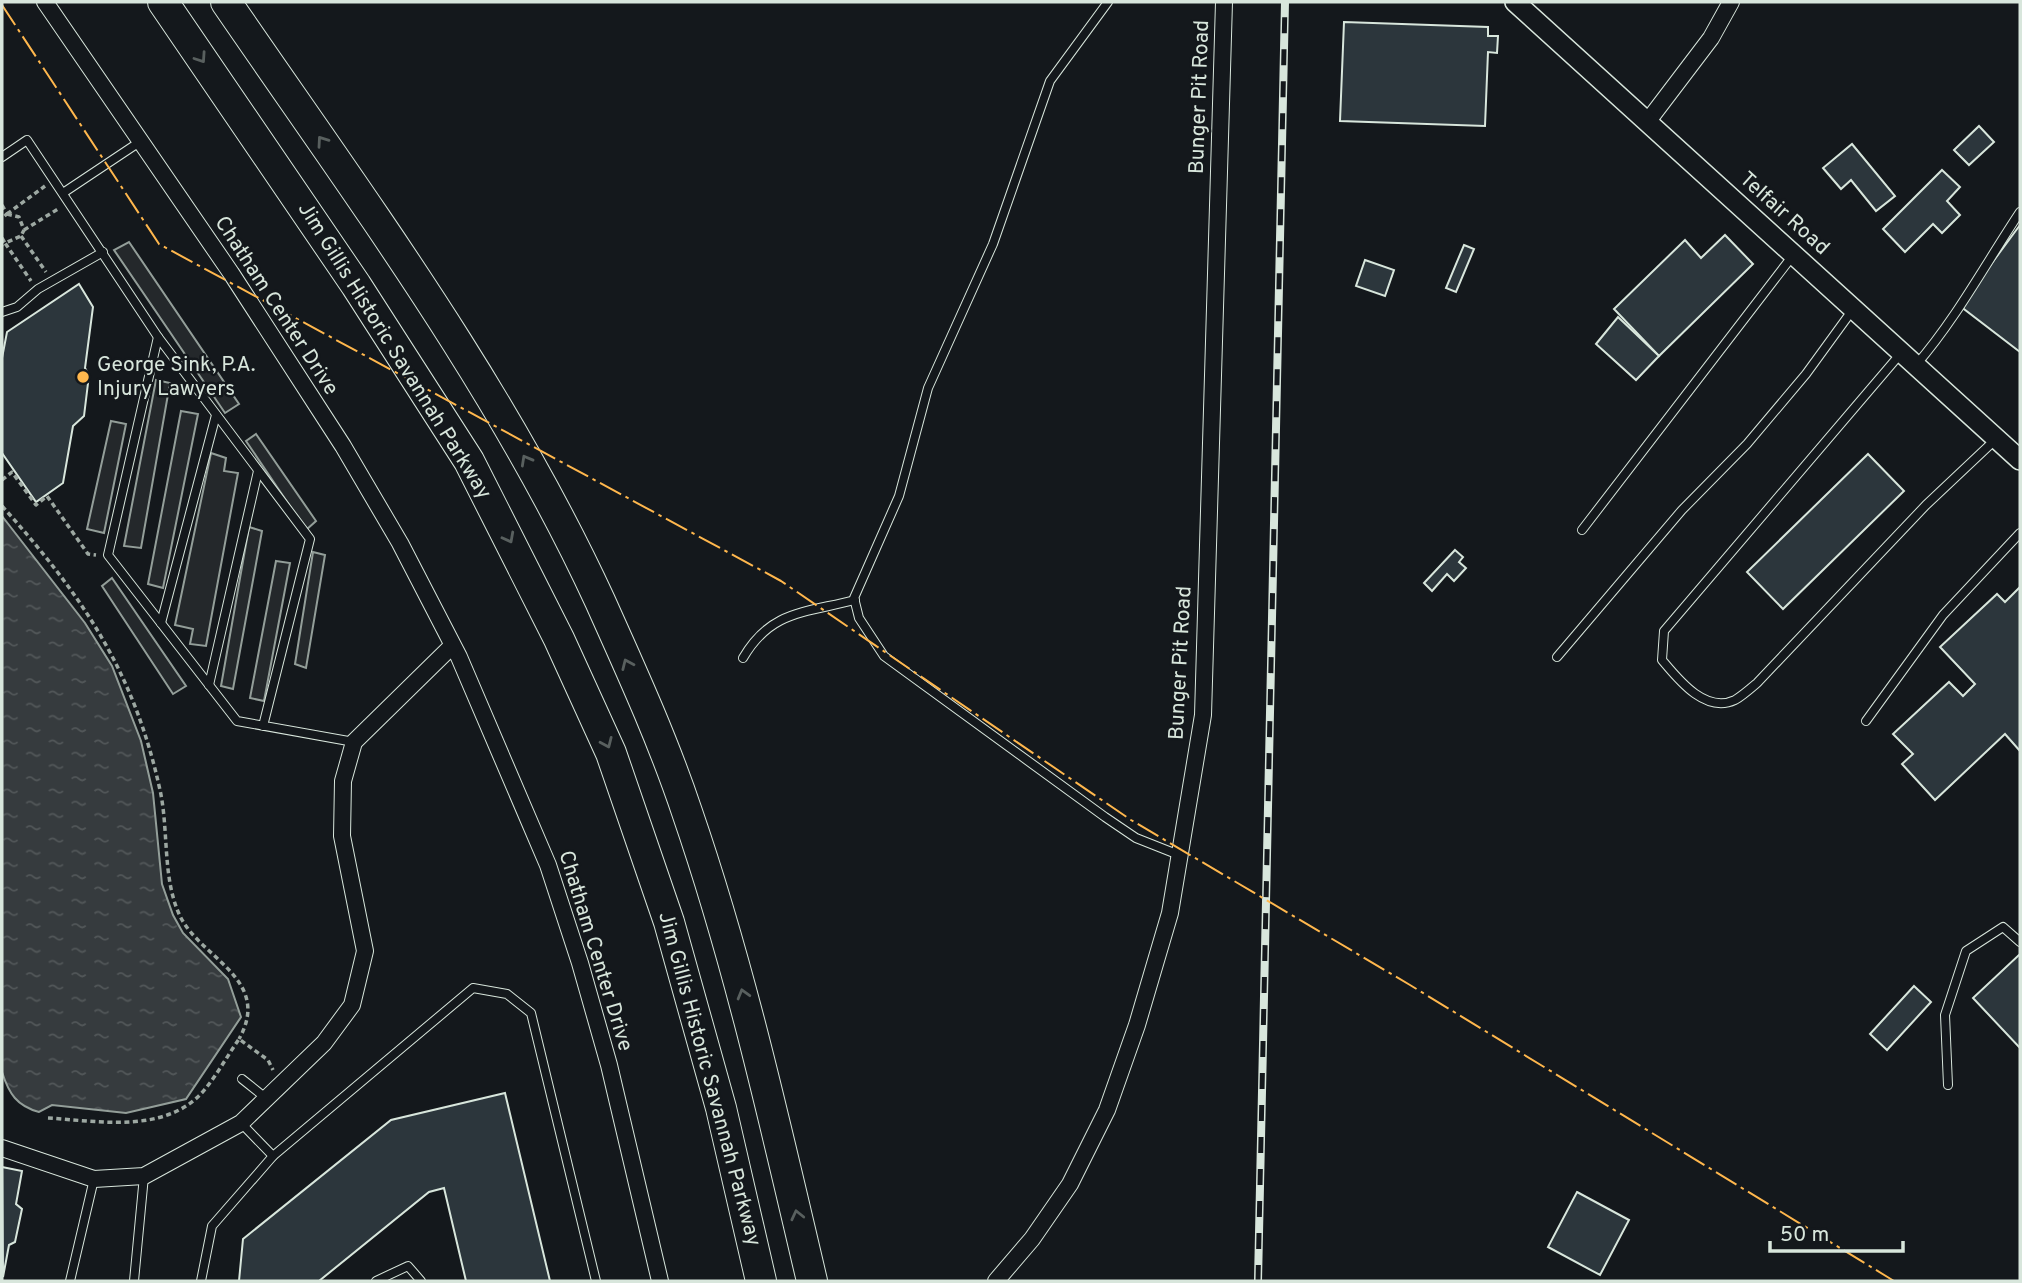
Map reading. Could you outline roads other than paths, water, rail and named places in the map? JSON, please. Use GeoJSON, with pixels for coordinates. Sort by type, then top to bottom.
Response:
{"type":"FeatureCollection","features":[{"type":"Feature","properties":{"kind":"highway","name":"Jim Gillis Historic Savannah Parkway"},"geometry":{"type":"LineString","coordinates":[[163,2],[356,285],[469,461],[559,639],[611,752],[669,922],[718,1095],[761,1281]]}},
{"type":"Feature","properties":{"kind":"highway"},"geometry":{"type":"LineString","coordinates":[[226,2],[384,230],[492,396],[598,598],[686,809],[717,902],[750,1016],[813,1281]]}},
{"type":"Feature","properties":{"kind":"street","name":"Chatham Center Drive"},"geometry":{"type":"LineString","coordinates":[[45,2],[141,141],[343,446],[400,543],[452,646],[552,877],[609,1065],[660,1281]]}},
{"type":"Feature","properties":{"kind":"street","name":"Bunger Pit Road"},"geometry":{"type":"LineString","coordinates":[[996,1281],[1032,1239],[1070,1184],[1107,1110],[1137,1025],[1167,924],[1181,855],[1203,715],[1224,2]]}},
{"type":"Feature","properties":{"kind":"street","name":"Telfair Road"},"geometry":{"type":"LineString","coordinates":[[1515,2],[2020,460]]}},
{"type":"Feature","properties":{"kind":"street"},"geometry":{"type":"LineString","coordinates":[[1648,121],[1712,38],[1731,2]]}},
{"type":"Feature","properties":{"kind":"street"},"geometry":{"type":"LineString","coordinates":[[2,1148],[94,1179],[144,1176],[241,1123],[261,1094],[324,1043],[352,1005],[365,951],[342,836],[343,781],[354,742],[452,646]]}},
{"type":"Feature","properties":{"kind":"lane"},"geometry":{"type":"LineString","coordinates":[[1108,2],[1050,81],[992,244],[928,388],[899,496],[855,600],[859,618],[884,656],[1125,831],[1181,855]]}},
{"type":"Feature","properties":{"kind":"lane"},"geometry":{"type":"LineString","coordinates":[[2,157],[27,140],[158,337],[310,539],[263,726]]}},
{"type":"Feature","properties":{"kind":"lane"},"geometry":{"type":"LineString","coordinates":[[62,194],[141,141]]}},
{"type":"Feature","properties":{"kind":"lane"},"geometry":{"type":"LineString","coordinates":[[1996,438],[1917,515],[1757,683],[1733,701],[1712,700],[1687,690],[1662,660],[1664,631],[1909,359],[1941,336],[1966,292],[2020,212]]}},
{"type":"Feature","properties":{"kind":"lane"},"geometry":{"type":"LineString","coordinates":[[2,312],[17,307],[38,289],[103,252]]}},
{"type":"Feature","properties":{"kind":"lane"},"geometry":{"type":"LineString","coordinates":[[1582,530],[1794,254]]}},
{"type":"Feature","properties":{"kind":"lane"},"geometry":{"type":"LineString","coordinates":[[1557,657],[1682,510],[1798,384],[1854,308]]}},
{"type":"Feature","properties":{"kind":"lane"},"geometry":{"type":"LineString","coordinates":[[158,337],[108,555],[237,721],[354,742]]}},
{"type":"Feature","properties":{"kind":"lane"},"geometry":{"type":"LineString","coordinates":[[161,623],[216,415]]}},
{"type":"Feature","properties":{"kind":"lane"},"geometry":{"type":"LineString","coordinates":[[209,685],[258,471]]}},
{"type":"Feature","properties":{"kind":"lane"},"geometry":{"type":"LineString","coordinates":[[1866,721],[1943,615],[2020,533]]}},
{"type":"Feature","properties":{"kind":"lane"},"geometry":{"type":"LineString","coordinates":[[743,658],[755,638],[775,620],[855,600]]}},
{"type":"Feature","properties":{"kind":"lane"},"geometry":{"type":"LineString","coordinates":[[1948,1085],[1945,1015],[1966,951],[2003,927],[2020,942]]}},
{"type":"Feature","properties":{"kind":"lane"},"geometry":{"type":"LineString","coordinates":[[201,1281],[212,1226],[273,1156],[473,988],[507,994],[531,1013],[596,1281]]}},
{"type":"Feature","properties":{"kind":"lane"},"geometry":{"type":"LineString","coordinates":[[242,1079],[261,1094]]}},
{"type":"Feature","properties":{"kind":"lane"},"geometry":{"type":"LineString","coordinates":[[241,1123],[273,1156]]}},
{"type":"Feature","properties":{"kind":"lane"},"geometry":{"type":"LineString","coordinates":[[134,1281],[144,1176]]}},
{"type":"Feature","properties":{"kind":"lane"},"geometry":{"type":"LineString","coordinates":[[70,1281],[94,1179]]}},
{"type":"Feature","properties":{"kind":"lane"},"geometry":{"type":"LineString","coordinates":[[376,1281],[408,1266],[421,1281]]}},
{"type":"Feature","properties":{"kind":"water"},"geometry":{"type":"Polygon","coordinates":[[[2,516],[85,623],[112,666],[141,741],[153,793],[162,884],[173,915],[183,933],[228,979],[241,1017],[186,1099],[126,1113],[52,1105],[39,1112],[19,1103],[2,1072],[2,516]]]}},
{"type":"Feature","properties":{"kind":"railway"},"geometry":{"type":"LineString","coordinates":[[1258,1281],[1285,2]]}},
{"type":"Feature","properties":{"kind":"place","name":"George Sink, P.A. Injury Lawyers"},"geometry":{"type":"Point","coordinates":[83,377]}}]}
